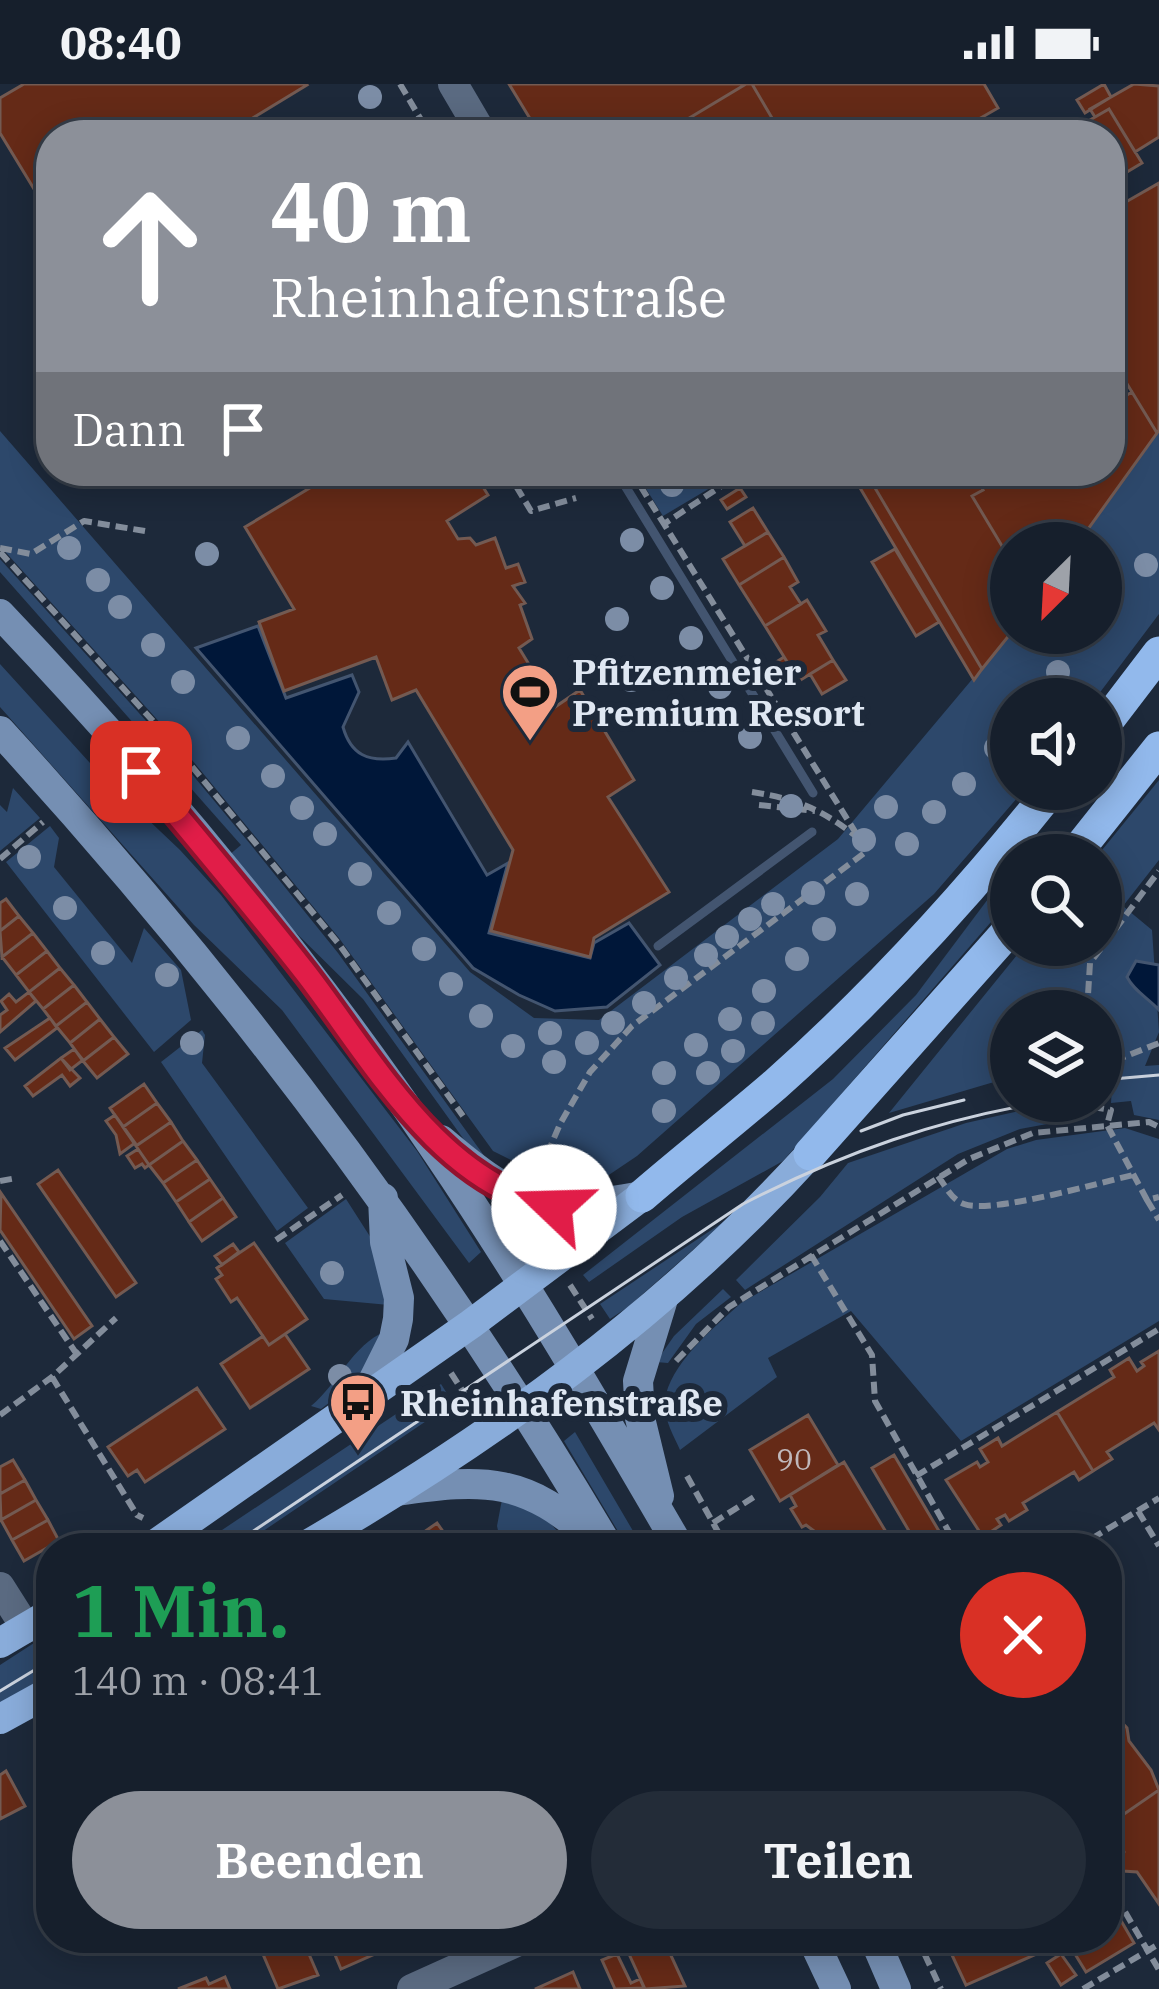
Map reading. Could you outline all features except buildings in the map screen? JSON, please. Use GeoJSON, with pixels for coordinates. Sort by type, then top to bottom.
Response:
{"type":"FeatureCollection","features":[{"type":"Feature","properties":{"kind":"highway"},"geometry":{"type":"LineString","coordinates":[[1122,701],[1159,653]]}},
{"type":"Feature","properties":{"kind":"highway"},"geometry":{"type":"LineString","coordinates":[[1091,834],[1159,748]]}},
{"type":"Feature","properties":{"kind":"highway"},"geometry":{"type":"LineString","coordinates":[[642,1196],[778,1082],[852,1010],[1035,810]]}},
{"type":"Feature","properties":{"kind":"highway"},"geometry":{"type":"LineString","coordinates":[[810,1154],[990,952]]}},
{"type":"Feature","properties":{"kind":"main road"},"geometry":{"type":"LineString","coordinates":[[0,614],[212,857],[412,1116],[523,1284],[671,1533]]}},
{"type":"Feature","properties":{"kind":"main road"},"geometry":{"type":"LineString","coordinates":[[0,731],[230,995],[376,1188],[471,1324],[597,1533]]}},
{"type":"Feature","properties":{"kind":"main road"},"geometry":{"type":"LineString","coordinates":[[412,1116],[476,1170],[532,1202],[554,1207],[592,1205],[642,1196]]}},
{"type":"Feature","properties":{"kind":"main road"},"geometry":{"type":"LineString","coordinates":[[327,1533],[575,1370],[663,1299],[810,1154]]}},
{"type":"Feature","properties":{"kind":"main road"},"geometry":{"type":"LineString","coordinates":[[364,1399],[394,1339],[398,1319],[396,1272],[376,1188]]}},
{"type":"Feature","properties":{"kind":"main road"},"geometry":{"type":"LineString","coordinates":[[150,1533],[364,1399],[642,1196]]}},
{"type":"Feature","properties":{"kind":"main road"},"geometry":{"type":"LineString","coordinates":[[663,1299],[643,1358],[638,1400],[664,1520]]}},
{"type":"Feature","properties":{"kind":"main road"},"geometry":{"type":"LineString","coordinates":[[397,1491],[470,1481],[531,1494],[587,1533]]}},
{"type":"Feature","properties":{"kind":"main road"},"geometry":{"type":"LineString","coordinates":[[0,1719],[36,1699]]}},
{"type":"Feature","properties":{"kind":"main road"},"geometry":{"type":"LineString","coordinates":[[819,1953],[836,1989]]}},
{"type":"Feature","properties":{"kind":"main road"},"geometry":{"type":"LineString","coordinates":[[880,1953],[896,1989]]}},
{"type":"Feature","properties":{"kind":"street"},"geometry":{"type":"LineString","coordinates":[[453,84],[475,120]]}},
{"type":"Feature","properties":{"kind":"street"},"geometry":{"type":"LineString","coordinates":[[0,1587],[26,1628]]}},
{"type":"Feature","properties":{"kind":"street"},"geometry":{"type":"LineString","coordinates":[[412,1989],[492,1953]]}},
{"type":"Feature","properties":{"kind":"path"},"geometry":{"type":"LineString","coordinates":[[400,84],[421,120]]}},
{"type":"Feature","properties":{"kind":"path"},"geometry":{"type":"LineString","coordinates":[[515,486],[531,512],[576,498]]}},
{"type":"Feature","properties":{"kind":"path"},"geometry":{"type":"LineString","coordinates":[[537,1179],[560,1124],[590,1072],[632,1026],[867,850],[640,486]]}},
{"type":"Feature","properties":{"kind":"path"},"geometry":{"type":"LineString","coordinates":[[664,524],[722,486]]}},
{"type":"Feature","properties":{"kind":"path"},"geometry":{"type":"LineString","coordinates":[[0,550],[31,554],[85,521],[145,531]]}},
{"type":"Feature","properties":{"kind":"path"},"geometry":{"type":"LineString","coordinates":[[0,550],[170,740],[338,943],[475,1133]]}},
{"type":"Feature","properties":{"kind":"path"},"geometry":{"type":"LineString","coordinates":[[752,792],[794,799],[861,840]]}},
{"type":"Feature","properties":{"kind":"path"},"geometry":{"type":"LineString","coordinates":[[0,859],[66,803]]}},
{"type":"Feature","properties":{"kind":"path"},"geometry":{"type":"LineString","coordinates":[[760,805],[847,818]]}},
{"type":"Feature","properties":{"kind":"path"},"geometry":{"type":"LineString","coordinates":[[1088,990],[1090,963],[1159,871]]}},
{"type":"Feature","properties":{"kind":"path"},"geometry":{"type":"LineString","coordinates":[[1122,1057],[1159,1043]]}},
{"type":"Feature","properties":{"kind":"path"},"geometry":{"type":"LineString","coordinates":[[1108,1122],[1159,1220]]}},
{"type":"Feature","properties":{"kind":"path"},"geometry":{"type":"LineString","coordinates":[[668,1373],[687,1346],[729,1306],[938,1177],[1008,1140],[1107,1125],[1149,1122],[1159,1127]]}},
{"type":"Feature","properties":{"kind":"path"},"geometry":{"type":"LineString","coordinates":[[938,1177],[957,1202],[971,1206],[1001,1204],[1132,1175]]}},
{"type":"Feature","properties":{"kind":"path"},"geometry":{"type":"LineString","coordinates":[[0,1181],[17,1178]]}},
{"type":"Feature","properties":{"kind":"path"},"geometry":{"type":"LineString","coordinates":[[276,1240],[376,1188]]}},
{"type":"Feature","properties":{"kind":"path"},"geometry":{"type":"LineString","coordinates":[[1147,1200],[1159,1197]]}},
{"type":"Feature","properties":{"kind":"path"},"geometry":{"type":"LineString","coordinates":[[0,1241],[78,1355]]}},
{"type":"Feature","properties":{"kind":"path"},"geometry":{"type":"LineString","coordinates":[[811,1255],[872,1355],[875,1401],[949,1533]]}},
{"type":"Feature","properties":{"kind":"path"},"geometry":{"type":"LineString","coordinates":[[0,1415],[52,1377],[116,1318]]}},
{"type":"Feature","properties":{"kind":"path"},"geometry":{"type":"LineString","coordinates":[[915,1476],[1159,1329]]}},
{"type":"Feature","properties":{"kind":"path"},"geometry":{"type":"LineString","coordinates":[[52,1377],[147,1533]]}},
{"type":"Feature","properties":{"kind":"path"},"geometry":{"type":"LineString","coordinates":[[713,1523],[754,1497]]}},
{"type":"Feature","properties":{"kind":"path"},"geometry":{"type":"LineString","coordinates":[[1101,1533],[1159,1498]]}},
{"type":"Feature","properties":{"kind":"path"},"geometry":{"type":"LineString","coordinates":[[1138,1511],[1159,1546]]}},
{"type":"Feature","properties":{"kind":"path"},"geometry":{"type":"LineString","coordinates":[[1122,1907],[1159,1970]]}},
{"type":"Feature","properties":{"kind":"path"},"geometry":{"type":"LineString","coordinates":[[1083,1989],[1159,1944]]}},
{"type":"Feature","properties":{"kind":"path"},"geometry":{"type":"LineString","coordinates":[[924,1953],[941,1989]]}},
{"type":"Feature","properties":{"kind":"shaded area"},"geometry":{"type":"Polygon","coordinates":[[[0,431],[36,472],[36,486],[48,486],[470,972],[534,1018],[599,1020],[838,839],[993,654],[1122,654],[1122,522],[1093,522],[1119,486],[1125,486],[1125,478],[1159,431],[1159,614],[1111,678],[990,678],[990,810],[1007,810],[934,894],[637,1156],[588,1189],[538,1194],[543,1176],[493,1151],[339,938],[173,737],[0,546],[0,431]]]}},
{"type":"Feature","properties":{"kind":"shaded area"},"geometry":{"type":"Polygon","coordinates":[[[644,486],[713,486],[663,516],[644,486]]]}},
{"type":"Feature","properties":{"kind":"shaded area"},"geometry":{"type":"Polygon","coordinates":[[[0,559],[251,845],[338,953],[485,1157],[465,1141],[363,999],[277,914],[228,856],[241,845],[0,572],[0,559]]]}},
{"type":"Feature","properties":{"kind":"shaded area"},"geometry":{"type":"Polygon","coordinates":[[[258,626],[286,698],[352,675],[359,692],[343,727],[351,744],[362,755],[386,759],[396,758],[408,742],[487,875],[508,863],[489,933],[590,958],[594,943],[629,923],[660,965],[607,1007],[555,1011],[473,968],[196,648],[258,626]]]}},
{"type":"Feature","properties":{"kind":"shaded area"},"geometry":{"type":"Polygon","coordinates":[[[0,664],[100,774],[221,895],[417,1151],[481,1252],[469,1263],[282,1010],[194,925],[0,707],[0,664]]]}},
{"type":"Feature","properties":{"kind":"shaded area"},"geometry":{"type":"Polygon","coordinates":[[[1159,780],[1159,860],[1123,906],[1152,930],[1159,1032],[1145,1066],[1159,1065],[1159,1120],[1134,1115],[1131,1101],[1122,1102],[1122,990],[990,990],[990,1083],[889,1113],[1008,966],[1122,966],[1122,834],[1115,834],[1159,780]]]}},
{"type":"Feature","properties":{"kind":"shaded area"},"geometry":{"type":"Polygon","coordinates":[[[13,788],[40,818],[0,851],[0,805],[7,812],[13,788]]]}},
{"type":"Feature","properties":{"kind":"shaded area"},"geometry":{"type":"Polygon","coordinates":[[[50,826],[59,838],[54,867],[132,963],[144,928],[181,970],[191,1020],[154,1052],[6,862],[50,826]]]}},
{"type":"Feature","properties":{"kind":"shaded area"},"geometry":{"type":"Polygon","coordinates":[[[990,896],[990,923],[783,1161],[682,1217],[589,1282],[583,1275],[833,1079],[916,995],[990,896]]]}},
{"type":"Feature","properties":{"kind":"shaded area"},"geometry":{"type":"Polygon","coordinates":[[[1136,961],[1159,965],[1159,1010],[1127,977],[1136,961]]]}},
{"type":"Feature","properties":{"kind":"shaded area"},"geometry":{"type":"Polygon","coordinates":[[[202,1030],[202,1063],[308,1208],[277,1231],[161,1062],[202,1030]]]}},
{"type":"Feature","properties":{"kind":"shaded area"},"geometry":{"type":"Polygon","coordinates":[[[990,1118],[990,1122],[1058,1122],[1020,1129],[958,1154],[745,1290],[736,1280],[848,1163],[990,1118]]]}},
{"type":"Feature","properties":{"kind":"shaded area"},"geometry":{"type":"Polygon","coordinates":[[[1125,1128],[1159,1139],[1159,1321],[961,1441],[851,1311],[768,1358],[777,1377],[680,1450],[665,1409],[671,1381],[698,1344],[741,1303],[1007,1149],[1036,1140],[1125,1128]]]}},
{"type":"Feature","properties":{"kind":"shaded area"},"geometry":{"type":"Polygon","coordinates":[[[346,1199],[378,1249],[389,1305],[324,1299],[285,1243],[346,1199]]]}},
{"type":"Feature","properties":{"kind":"shaded area"},"geometry":{"type":"Polygon","coordinates":[[[728,1219],[628,1307],[610,1319],[600,1304],[728,1219]]]}},
{"type":"Feature","properties":{"kind":"shaded area"},"geometry":{"type":"Polygon","coordinates":[[[723,1289],[731,1297],[696,1324],[668,1363],[656,1362],[674,1336],[723,1289]]]}},
{"type":"Feature","properties":{"kind":"shaded area"},"geometry":{"type":"Polygon","coordinates":[[[386,1331],[359,1380],[321,1409],[311,1406],[354,1355],[386,1331]]]}},
{"type":"Feature","properties":{"kind":"shaded area"},"geometry":{"type":"Polygon","coordinates":[[[441,1384],[453,1403],[260,1533],[218,1533],[441,1384]]]}},
{"type":"Feature","properties":{"kind":"shaded area"},"geometry":{"type":"Polygon","coordinates":[[[575,1432],[634,1533],[619,1533],[564,1441],[575,1432]]]}},
{"type":"Feature","properties":{"kind":"shaded area"},"geometry":{"type":"Polygon","coordinates":[[[503,1494],[545,1517],[559,1533],[499,1533],[503,1494]]]}},
{"type":"Feature","properties":{"kind":"shaded area"},"geometry":{"type":"Polygon","coordinates":[[[36,1642],[36,1683],[0,1703],[0,1665],[36,1642]]]}},
{"type":"Feature","properties":{"kind":"waterway"},"geometry":{"type":"LineString","coordinates":[[625,486],[813,793]]}},
{"type":"Feature","properties":{"kind":"waterway"},"geometry":{"type":"LineString","coordinates":[[658,946],[812,832]]}},
{"type":"Feature","properties":{"kind":"tram line"},"geometry":{"type":"LineString","coordinates":[[1122,1078],[1159,1075]]}},
{"type":"Feature","properties":{"kind":"tram line"},"geometry":{"type":"LineString","coordinates":[[861,1131],[964,1100]]}},
{"type":"Feature","properties":{"kind":"tram line"},"geometry":{"type":"LineString","coordinates":[[250,1533],[743,1204],[893,1140],[990,1113]]}},
{"type":"Feature","properties":{"kind":"tram line"},"geometry":{"type":"LineString","coordinates":[[0,1691],[36,1669]]}},
{"type":"Feature","properties":{"kind":"place","name":"Pfitzenmeier Premium Resort"},"geometry":{"type":"Point","coordinates":[530,743]}},
{"type":"Feature","properties":{"kind":"place","name":"Rheinhafenstraße"},"geometry":{"type":"Point","coordinates":[358,1453]}},
{"type":"Feature","properties":{"kind":"route"},"geometry":{"type":"LineString","coordinates":[[141,772],[306,973],[412,1116],[508,1192],[554,1207]]}}]}
